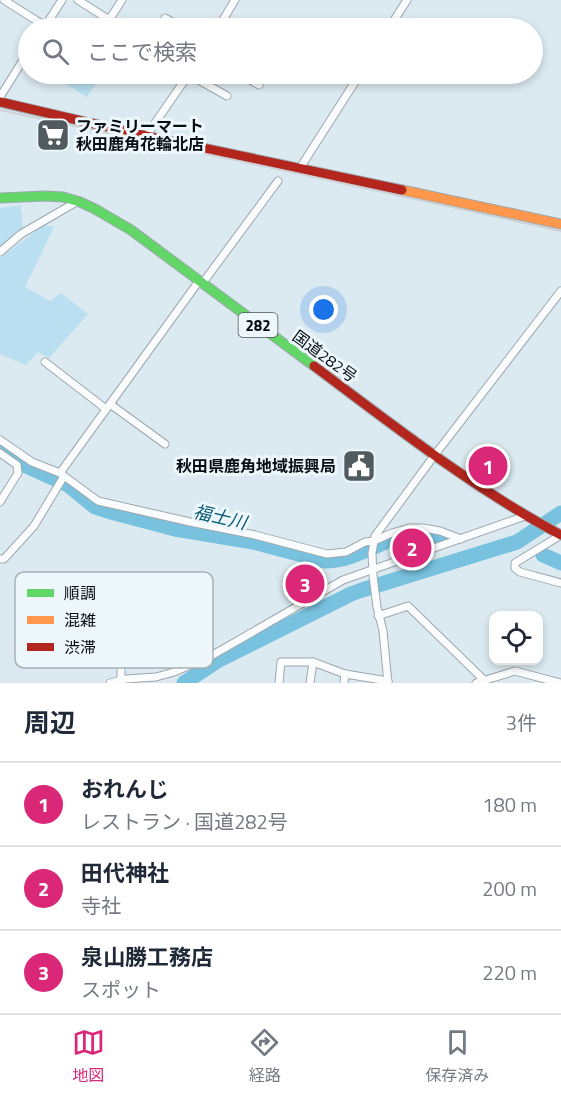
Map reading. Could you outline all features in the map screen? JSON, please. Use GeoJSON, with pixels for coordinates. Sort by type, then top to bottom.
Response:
{"type":"FeatureCollection","features":[{"type":"Feature","properties":{"kind":"main road"},"geometry":{"type":"LineString","coordinates":[[0,102],[146,136],[561,224]]}},
{"type":"Feature","properties":{"kind":"main road","name":"国道282号"},"geometry":{"type":"LineString","coordinates":[[0,198],[57,197],[78,201],[131,230],[434,456],[525,516],[560,534]]}},
{"type":"Feature","properties":{"kind":"street"},"geometry":{"type":"LineString","coordinates":[[4,0],[31,18]]}},
{"type":"Feature","properties":{"kind":"street"},"geometry":{"type":"LineString","coordinates":[[50,18],[62,0]]}},
{"type":"Feature","properties":{"kind":"street"},"geometry":{"type":"LineString","coordinates":[[78,0],[106,18]]}},
{"type":"Feature","properties":{"kind":"street"},"geometry":{"type":"LineString","coordinates":[[114,18],[122,0]]}},
{"type":"Feature","properties":{"kind":"street"},"geometry":{"type":"LineString","coordinates":[[224,18],[235,0]]}},
{"type":"Feature","properties":{"kind":"street"},"geometry":{"type":"LineString","coordinates":[[395,18],[407,0]]}},
{"type":"Feature","properties":{"kind":"street"},"geometry":{"type":"LineString","coordinates":[[0,98],[18,68]]}},
{"type":"Feature","properties":{"kind":"street"},"geometry":{"type":"LineString","coordinates":[[146,136],[182,84]]}},
{"type":"Feature","properties":{"kind":"street"},"geometry":{"type":"LineString","coordinates":[[206,84],[227,96]]}},
{"type":"Feature","properties":{"kind":"street"},"geometry":{"type":"LineString","coordinates":[[300,168],[354,84]]}},
{"type":"Feature","properties":{"kind":"street"},"geometry":{"type":"LineString","coordinates":[[0,559],[4,559],[34,526],[59,486],[62,475],[108,406],[278,181]]}},
{"type":"Feature","properties":{"kind":"street"},"geometry":{"type":"LineString","coordinates":[[0,252],[21,234],[78,201]]}},
{"type":"Feature","properties":{"kind":"street"},"geometry":{"type":"LineString","coordinates":[[279,683],[281,662],[313,662],[345,674],[388,682],[383,631],[378,616],[373,573],[372,553],[375,536],[561,291]]}},
{"type":"Feature","properties":{"kind":"street"},"geometry":{"type":"LineString","coordinates":[[45,362],[165,444]]}},
{"type":"Feature","properties":{"kind":"street"},"geometry":{"type":"LineString","coordinates":[[0,440],[32,462],[62,475],[98,501],[255,535],[327,554],[346,552],[366,542],[373,543],[392,533],[409,528],[440,531],[461,539]]}},
{"type":"Feature","properties":{"kind":"street"},"geometry":{"type":"LineString","coordinates":[[0,453],[17,465],[18,473],[0,502]]}},
{"type":"Feature","properties":{"kind":"street"},"geometry":{"type":"LineString","coordinates":[[213,655],[343,580],[373,573],[525,516]]}},
{"type":"Feature","properties":{"kind":"street"},"geometry":{"type":"LineString","coordinates":[[560,534],[515,563],[515,568],[520,572],[561,583]]}},
{"type":"Feature","properties":{"kind":"street"},"geometry":{"type":"LineString","coordinates":[[378,616],[408,606],[485,681]]}},
{"type":"Feature","properties":{"kind":"street"},"geometry":{"type":"LineString","coordinates":[[310,683],[313,662]]}},
{"type":"Feature","properties":{"kind":"street"},"geometry":{"type":"LineString","coordinates":[[121,668],[121,680]]}},
{"type":"Feature","properties":{"kind":"street"},"geometry":{"type":"LineString","coordinates":[[110,683],[156,677],[183,668]]}},
{"type":"Feature","properties":{"kind":"street"},"geometry":{"type":"LineString","coordinates":[[476,683],[515,671],[560,683]]}},
{"type":"Feature","properties":{"kind":"street"},"geometry":{"type":"LineString","coordinates":[[344,683],[345,674]]}},
{"type":"Feature","properties":{"kind":"shaded area"},"geometry":{"type":"Polygon","coordinates":[[[66,84],[95,84],[87,97],[66,84]]]}},
{"type":"Feature","properties":{"kind":"shaded area"},"geometry":{"type":"Polygon","coordinates":[[[21,205],[23,230],[0,250],[0,208],[21,205]]]}},
{"type":"Feature","properties":{"kind":"shaded area"},"geometry":{"type":"Polygon","coordinates":[[[44,225],[54,227],[25,287],[50,301],[61,293],[88,314],[49,358],[38,352],[26,365],[0,354],[0,258],[44,225]]]}},
{"type":"Feature","properties":{"kind":"waterway","name":"福士川"},"geometry":{"type":"LineString","coordinates":[[0,449],[26,466],[68,485],[95,507],[175,529],[253,542],[325,561],[348,557],[398,538],[421,536],[444,538]]}},
{"type":"Feature","properties":{"kind":"waterway","name":"福士川"},"geometry":{"type":"LineString","coordinates":[[213,664],[351,594],[517,542],[561,513]]}},
{"type":"Feature","properties":{"kind":"waterway","name":"福士川"},"geometry":{"type":"LineString","coordinates":[[543,555],[561,563]]}},
{"type":"Feature","properties":{"kind":"waterway","name":"福士川"},"geometry":{"type":"LineString","coordinates":[[184,683],[207,668]]}},
{"type":"Feature","properties":{"kind":"railway"},"geometry":{"type":"LineString","coordinates":[[0,110],[561,231]]}},
{"type":"Feature","properties":{"kind":"traffic: fast"},"geometry":{"type":"LineString","coordinates":[[0,198],[63,197],[95,209],[131,230],[314,366]]}},
{"type":"Feature","properties":{"kind":"traffic: slow"},"geometry":{"type":"LineString","coordinates":[[402,190],[561,224]]}},
{"type":"Feature","properties":{"kind":"traffic: jam"},"geometry":{"type":"LineString","coordinates":[[0,102],[146,136],[402,190]]}},
{"type":"Feature","properties":{"kind":"traffic: jam"},"geometry":{"type":"LineString","coordinates":[[314,366],[465,477],[561,535]]}},
{"type":"Feature","properties":{"kind":"place","name":"ファミリーマート 秋田鹿角花輪北店"},"geometry":{"type":"Point","coordinates":[53,135]}},
{"type":"Feature","properties":{"kind":"place","name":"秋田県鹿角地域振興局"},"geometry":{"type":"Point","coordinates":[359,466]}},
{"type":"Feature","properties":{"kind":"place","name":"おれんじ"},"geometry":{"type":"Point","coordinates":[488,466]}},
{"type":"Feature","properties":{"kind":"place","name":"田代神社"},"geometry":{"type":"Point","coordinates":[412,548]}},
{"type":"Feature","properties":{"kind":"place","name":"泉山勝工務店"},"geometry":{"type":"Point","coordinates":[305,584]}}]}
